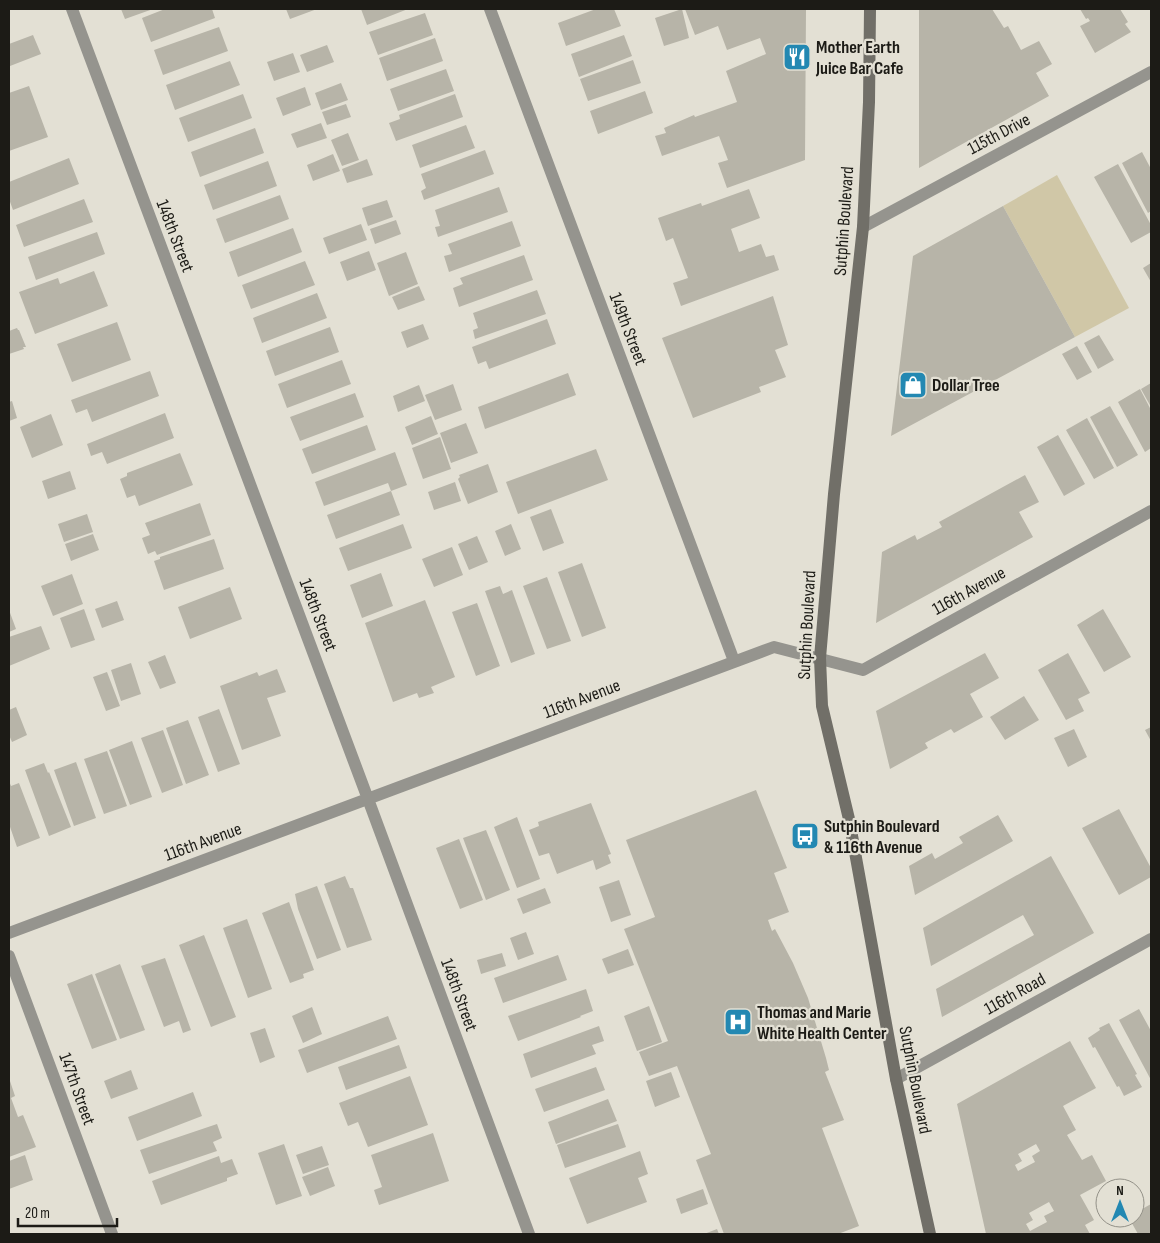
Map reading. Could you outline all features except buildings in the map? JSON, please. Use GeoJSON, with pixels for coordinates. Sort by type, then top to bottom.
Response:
{"type":"FeatureCollection","features":[{"type":"Feature","properties":{"kind":"main road","name":"Sutphin Boulevard"},"geometry":{"type":"LineString","coordinates":[[870,9],[869,102],[863,227],[833,512],[820,658],[822,706],[848,819],[896,1079],[930,1234]]}},
{"type":"Feature","properties":{"kind":"street","name":"148th Street"},"geometry":{"type":"LineString","coordinates":[[72,9],[529,1234]]}},
{"type":"Feature","properties":{"kind":"street","name":"149th Street"},"geometry":{"type":"LineString","coordinates":[[490,9],[734,661]]}},
{"type":"Feature","properties":{"kind":"street","name":"115th Drive"},"geometry":{"type":"LineString","coordinates":[[863,227],[1151,72]]}},
{"type":"Feature","properties":{"kind":"street","name":"116th Avenue"},"geometry":{"type":"LineString","coordinates":[[9,933],[774,647],[863,670],[1151,511]]}},
{"type":"Feature","properties":{"kind":"street","name":"116th Road"},"geometry":{"type":"LineString","coordinates":[[896,1079],[1151,939]]}},
{"type":"Feature","properties":{"kind":"street","name":"147th Street"},"geometry":{"type":"LineString","coordinates":[[9,956],[112,1234]]}},
{"type":"Feature","properties":{"kind":"shaded area"},"geometry":{"type":"Polygon","coordinates":[[[1057,175],[1129,308],[1075,337],[1003,206],[1057,175]]]}},
{"type":"Feature","properties":{"kind":"place","name":"Mother Earth Juice Bar Cafe"},"geometry":{"type":"Point","coordinates":[797,57]}},
{"type":"Feature","properties":{"kind":"place","name":"Dollar Tree"},"geometry":{"type":"Point","coordinates":[913,385]}},
{"type":"Feature","properties":{"kind":"place","name":"Sutphin Boulevard & 116th Avenue"},"geometry":{"type":"Point","coordinates":[805,836]}},
{"type":"Feature","properties":{"kind":"place","name":"Thomas and Marie White Health Center"},"geometry":{"type":"Point","coordinates":[738,1022]}}]}
